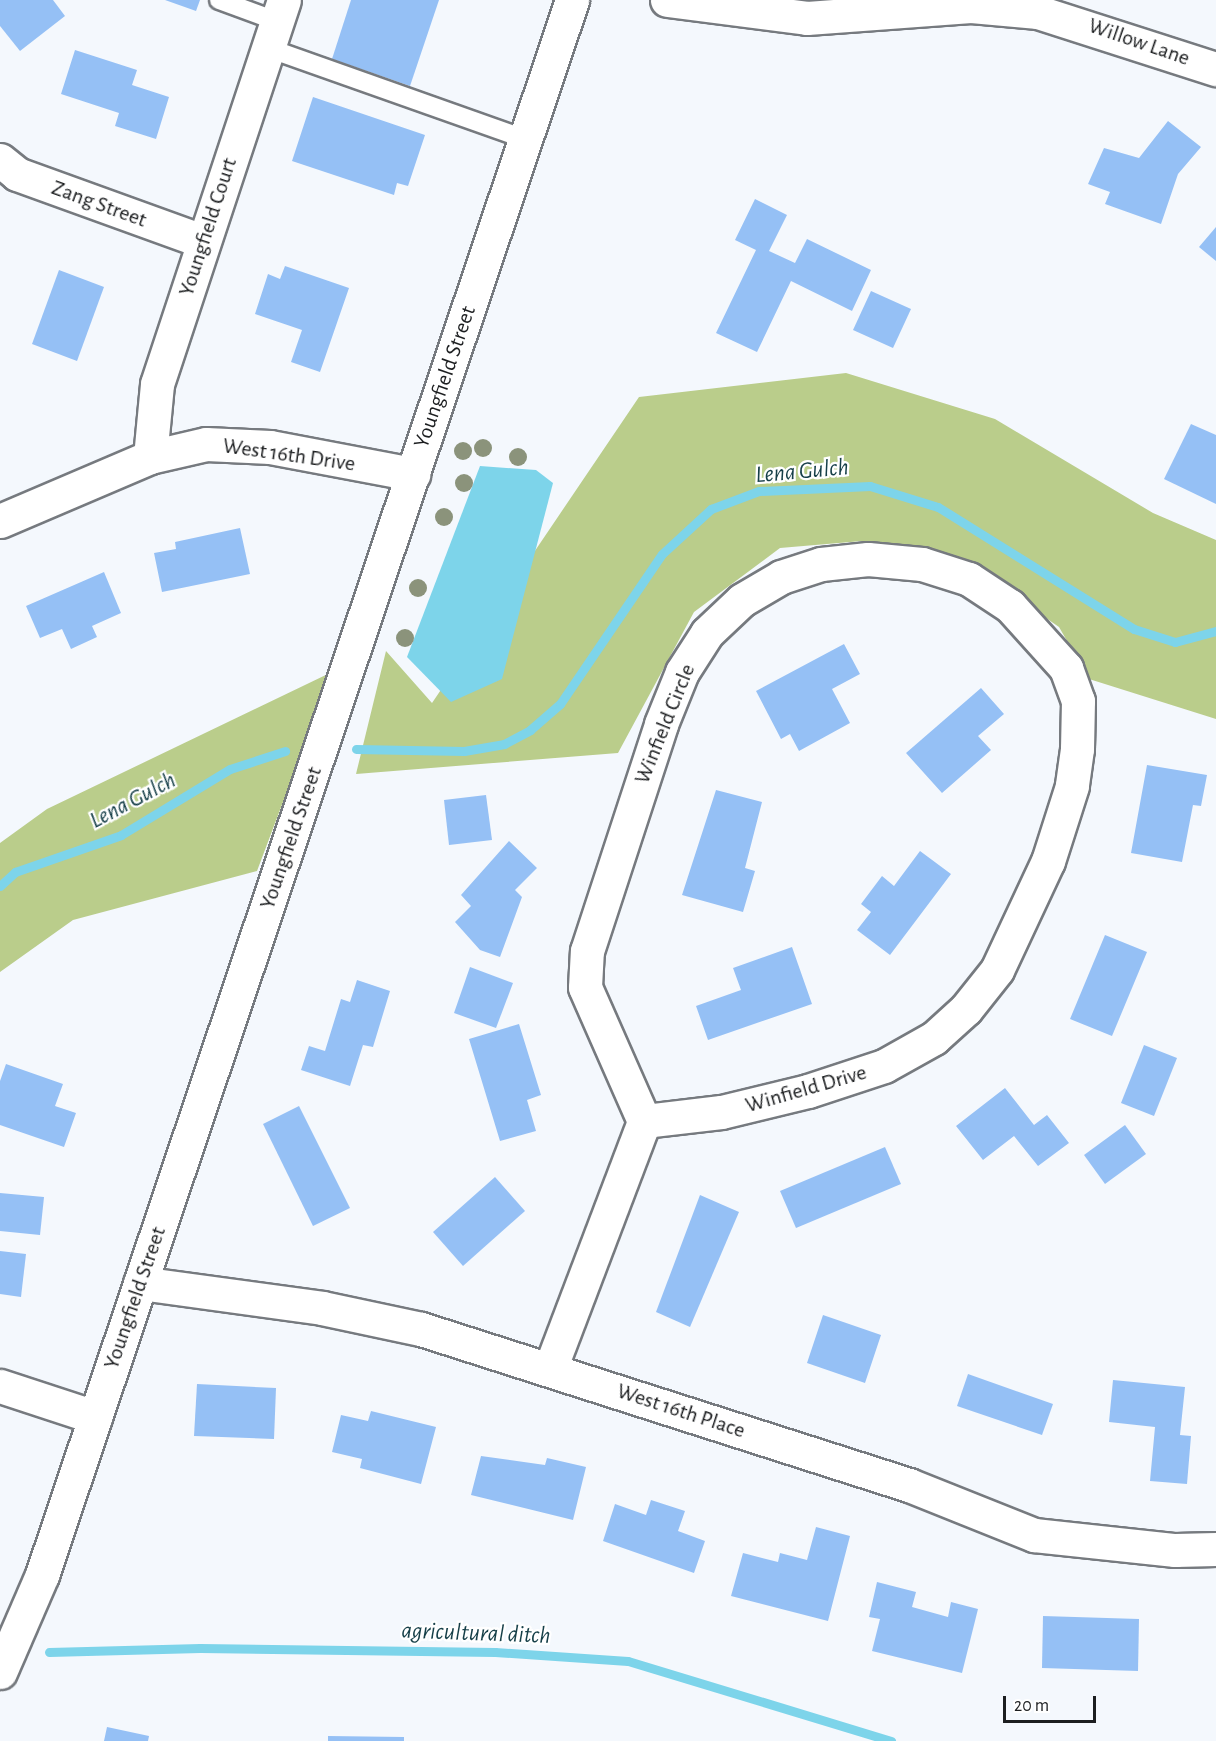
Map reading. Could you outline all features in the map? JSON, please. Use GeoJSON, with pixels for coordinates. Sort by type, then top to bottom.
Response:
{"type":"FeatureCollection","features":[{"type":"Feature","properties":{"kind":"street","name":"Youngfield Street"},"geometry":{"type":"LineString","coordinates":[[0,1672],[30,1610],[572,0]]}},
{"type":"Feature","properties":{"kind":"street","name":"Willow Lane"},"geometry":{"type":"LineString","coordinates":[[667,0],[807,18],[971,6],[1038,12],[1216,69]]}},
{"type":"Feature","properties":{"kind":"street","name":"Youngfield Court"},"geometry":{"type":"LineString","coordinates":[[150,457],[157,384],[202,241],[276,23]]}},
{"type":"Feature","properties":{"kind":"street","name":"Zang Street"},"geometry":{"type":"LineString","coordinates":[[0,160],[17,174],[202,241]]}},
{"type":"Feature","properties":{"kind":"street","name":"West 16th Drive"},"geometry":{"type":"LineString","coordinates":[[0,521],[150,457],[206,444],[270,447],[412,474]]}},
{"type":"Feature","properties":{"kind":"street","name":"Winfield Circle"},"geometry":{"type":"LineString","coordinates":[[644,1120],[585,987],[587,951],[682,672],[707,633],[742,600],[801,570],[868,559],[922,564],[969,579],[1010,606],[1066,668],[1078,701],[1072,786]]}},
{"type":"Feature","properties":{"kind":"street","name":"Winfield Drive"},"geometry":{"type":"LineString","coordinates":[[644,1120],[721,1112],[808,1091],[884,1066],[934,1038],[966,1009],[997,970],[1048,861],[1072,786]]}},
{"type":"Feature","properties":{"kind":"street"},"geometry":{"type":"LineString","coordinates":[[550,1369],[644,1120]]}},
{"type":"Feature","properties":{"kind":"street","name":"West 16th Place"},"geometry":{"type":"LineString","coordinates":[[140,1284],[322,1308],[421,1329],[909,1485],[1034,1535],[1175,1550],[1216,1549]]}},
{"type":"Feature","properties":{"kind":"street"},"geometry":{"type":"LineString","coordinates":[[0,1386],[95,1417]]}},
{"type":"Feature","properties":{"kind":"lane"},"geometry":{"type":"LineString","coordinates":[[219,0],[276,23],[525,139]]}},
{"type":"Feature","properties":{"kind":"green space"},"geometry":{"type":"Polygon","coordinates":[[[846,373],[995,419],[1153,513],[1216,540],[1216,719],[1089,679],[1059,627],[975,569],[862,541],[780,548],[694,612],[618,753],[356,774],[386,651],[432,703],[639,397],[846,373]]]}},
{"type":"Feature","properties":{"kind":"green space"},"geometry":{"type":"Polygon","coordinates":[[[332,672],[257,871],[73,920],[0,972],[0,843],[47,809],[332,672]]]}},
{"type":"Feature","properties":{"kind":"water"},"geometry":{"type":"Polygon","coordinates":[[[480,466],[536,470],[553,483],[502,679],[451,702],[407,657],[480,466]]]}},
{"type":"Feature","properties":{"kind":"building"},"geometry":{"type":"Polygon","coordinates":[[[0,0],[53,0],[65,16],[20,51],[0,26],[0,0]]]}},
{"type":"Feature","properties":{"kind":"building"},"geometry":{"type":"Polygon","coordinates":[[[165,0],[200,0],[196,11],[165,0]]]}},
{"type":"Feature","properties":{"kind":"building"},"geometry":{"type":"Polygon","coordinates":[[[351,0],[439,0],[410,86],[332,59],[351,0]]]}},
{"type":"Feature","properties":{"kind":"building"},"geometry":{"type":"Polygon","coordinates":[[[75,50],[137,70],[132,85],[169,97],[156,139],[115,126],[119,113],[61,94],[75,50]]]}},
{"type":"Feature","properties":{"kind":"building"},"geometry":{"type":"Polygon","coordinates":[[[313,97],[425,135],[408,186],[397,183],[394,195],[292,161],[313,97]]]}},
{"type":"Feature","properties":{"kind":"building"},"geometry":{"type":"Polygon","coordinates":[[[1168,121],[1201,147],[1178,174],[1161,224],[1105,204],[1110,192],[1088,184],[1104,148],[1139,158],[1168,121]]]}},
{"type":"Feature","properties":{"kind":"building"},"geometry":{"type":"Polygon","coordinates":[[[755,199],[787,215],[769,251],[795,263],[807,239],[871,270],[852,311],[791,281],[757,352],[716,333],[756,250],[735,240],[755,199]]]}},
{"type":"Feature","properties":{"kind":"building"},"geometry":{"type":"Polygon","coordinates":[[[1216,227],[1216,261],[1199,247],[1216,227]]]}},
{"type":"Feature","properties":{"kind":"building"},"geometry":{"type":"Polygon","coordinates":[[[285,266],[349,288],[320,372],[291,362],[302,330],[255,314],[268,274],[280,279],[285,266]]]}},
{"type":"Feature","properties":{"kind":"building"},"geometry":{"type":"Polygon","coordinates":[[[59,270],[104,287],[77,361],[32,344],[59,270]]]}},
{"type":"Feature","properties":{"kind":"building"},"geometry":{"type":"Polygon","coordinates":[[[871,291],[911,309],[893,348],[853,330],[871,291]]]}},
{"type":"Feature","properties":{"kind":"building"},"geometry":{"type":"Polygon","coordinates":[[[1191,424],[1216,435],[1216,504],[1164,479],[1191,424]]]}},
{"type":"Feature","properties":{"kind":"building"},"geometry":{"type":"Polygon","coordinates":[[[240,528],[250,574],[162,592],[154,553],[176,549],[175,542],[240,528]]]}},
{"type":"Feature","properties":{"kind":"building"},"geometry":{"type":"Polygon","coordinates":[[[104,572],[121,613],[92,626],[97,637],[71,649],[62,629],[40,638],[26,606],[104,572]]]}},
{"type":"Feature","properties":{"kind":"building"},"geometry":{"type":"Polygon","coordinates":[[[844,644],[860,674],[832,689],[850,723],[799,751],[790,734],[781,739],[756,691],[844,644]]]}},
{"type":"Feature","properties":{"kind":"building"},"geometry":{"type":"Polygon","coordinates":[[[981,688],[1004,714],[978,736],[991,750],[942,793],[906,753],[981,688]]]}},
{"type":"Feature","properties":{"kind":"building"},"geometry":{"type":"Polygon","coordinates":[[[1147,765],[1207,775],[1201,806],[1193,805],[1182,862],[1131,853],[1147,765]]]}},
{"type":"Feature","properties":{"kind":"building"},"geometry":{"type":"Polygon","coordinates":[[[716,790],[762,802],[745,868],[755,871],[743,912],[682,895],[716,790]]]}},
{"type":"Feature","properties":{"kind":"building"},"geometry":{"type":"Polygon","coordinates":[[[486,795],[492,840],[449,845],[444,800],[486,795]]]}},
{"type":"Feature","properties":{"kind":"building"},"geometry":{"type":"Polygon","coordinates":[[[509,841],[537,868],[515,890],[522,897],[500,957],[480,950],[455,922],[471,906],[461,895],[509,841]]]}},
{"type":"Feature","properties":{"kind":"building"},"geometry":{"type":"Polygon","coordinates":[[[920,851],[951,874],[890,955],[857,930],[871,912],[861,904],[882,876],[894,886],[920,851]]]}},
{"type":"Feature","properties":{"kind":"building"},"geometry":{"type":"Polygon","coordinates":[[[1105,935],[1147,952],[1112,1036],[1070,1019],[1105,935]]]}},
{"type":"Feature","properties":{"kind":"building"},"geometry":{"type":"Polygon","coordinates":[[[792,947],[812,1004],[708,1040],[696,1006],[741,990],[733,968],[792,947]]]}},
{"type":"Feature","properties":{"kind":"building"},"geometry":{"type":"Polygon","coordinates":[[[470,967],[513,983],[496,1028],[454,1013],[470,967]]]}},
{"type":"Feature","properties":{"kind":"building"},"geometry":{"type":"Polygon","coordinates":[[[357,980],[390,991],[373,1047],[363,1045],[350,1086],[301,1070],[309,1046],[325,1051],[341,999],[350,1002],[357,980]]]}},
{"type":"Feature","properties":{"kind":"building"},"geometry":{"type":"Polygon","coordinates":[[[519,1024],[541,1095],[527,1100],[536,1131],[500,1141],[469,1039],[519,1024]]]}},
{"type":"Feature","properties":{"kind":"building"},"geometry":{"type":"Polygon","coordinates":[[[1144,1045],[1177,1058],[1154,1116],[1121,1103],[1144,1045]]]}},
{"type":"Feature","properties":{"kind":"building"},"geometry":{"type":"Polygon","coordinates":[[[6,1064],[63,1084],[55,1106],[76,1113],[64,1147],[0,1125],[0,1081],[6,1064]]]}},
{"type":"Feature","properties":{"kind":"building"},"geometry":{"type":"Polygon","coordinates":[[[1005,1088],[1034,1125],[1047,1115],[1069,1143],[1038,1166],[1014,1136],[983,1160],[956,1126],[1005,1088]]]}},
{"type":"Feature","properties":{"kind":"building"},"geometry":{"type":"Polygon","coordinates":[[[299,1106],[350,1208],[313,1226],[263,1124],[299,1106]]]}},
{"type":"Feature","properties":{"kind":"building"},"geometry":{"type":"Polygon","coordinates":[[[1125,1125],[1146,1154],[1105,1184],[1084,1155],[1125,1125]]]}},
{"type":"Feature","properties":{"kind":"building"},"geometry":{"type":"Polygon","coordinates":[[[885,1147],[901,1184],[796,1228],[780,1191],[885,1147]]]}},
{"type":"Feature","properties":{"kind":"building"},"geometry":{"type":"Polygon","coordinates":[[[495,1177],[525,1211],[463,1266],[433,1232],[495,1177]]]}},
{"type":"Feature","properties":{"kind":"building"},"geometry":{"type":"Polygon","coordinates":[[[0,1193],[44,1197],[40,1235],[0,1231],[0,1193]]]}},
{"type":"Feature","properties":{"kind":"building"},"geometry":{"type":"Polygon","coordinates":[[[700,1195],[739,1212],[690,1327],[656,1312],[700,1195]]]}},
{"type":"Feature","properties":{"kind":"building"},"geometry":{"type":"Polygon","coordinates":[[[0,1251],[26,1254],[21,1297],[0,1294],[0,1251]]]}},
{"type":"Feature","properties":{"kind":"building"},"geometry":{"type":"Polygon","coordinates":[[[823,1315],[881,1335],[865,1383],[807,1363],[823,1315]]]}},
{"type":"Feature","properties":{"kind":"building"},"geometry":{"type":"Polygon","coordinates":[[[968,1374],[1053,1404],[1042,1435],[957,1406],[968,1374]]]}},
{"type":"Feature","properties":{"kind":"building"},"geometry":{"type":"Polygon","coordinates":[[[1113,1380],[1185,1387],[1180,1435],[1191,1436],[1187,1484],[1150,1481],[1155,1427],[1109,1422],[1113,1380]]]}},
{"type":"Feature","properties":{"kind":"building"},"geometry":{"type":"Polygon","coordinates":[[[197,1384],[276,1388],[274,1439],[194,1436],[197,1384]]]}},
{"type":"Feature","properties":{"kind":"building"},"geometry":{"type":"Polygon","coordinates":[[[371,1411],[436,1427],[421,1484],[360,1468],[362,1459],[332,1452],[341,1415],[368,1421],[371,1411]]]}},
{"type":"Feature","properties":{"kind":"building"},"geometry":{"type":"Polygon","coordinates":[[[481,1456],[545,1465],[547,1458],[586,1467],[573,1520],[471,1495],[481,1456]]]}},
{"type":"Feature","properties":{"kind":"building"},"geometry":{"type":"Polygon","coordinates":[[[651,1500],[685,1511],[678,1531],[705,1541],[694,1573],[603,1541],[615,1504],[646,1515],[651,1500]]]}},
{"type":"Feature","properties":{"kind":"building"},"geometry":{"type":"Polygon","coordinates":[[[816,1527],[850,1536],[828,1621],[731,1596],[743,1553],[778,1562],[780,1553],[807,1560],[816,1527]]]}},
{"type":"Feature","properties":{"kind":"building"},"geometry":{"type":"Polygon","coordinates":[[[877,1582],[916,1592],[912,1607],[948,1617],[951,1602],[978,1609],[962,1673],[872,1651],[880,1619],[869,1617],[877,1582]]]}},
{"type":"Feature","properties":{"kind":"building"},"geometry":{"type":"Polygon","coordinates":[[[1043,1616],[1139,1619],[1138,1671],[1042,1668],[1043,1616]]]}},
{"type":"Feature","properties":{"kind":"building"},"geometry":{"type":"Polygon","coordinates":[[[107,1727],[149,1736],[148,1741],[104,1741],[107,1727]]]}},
{"type":"Feature","properties":{"kind":"building"},"geometry":{"type":"Polygon","coordinates":[[[328,1736],[404,1737],[404,1741],[328,1741],[328,1736]]]}},
{"type":"Feature","properties":{"kind":"waterway","name":"Lena Gulch"},"geometry":{"type":"LineString","coordinates":[[356,749],[464,751],[504,744],[530,730],[560,704],[662,554],[711,509],[759,491],[870,486],[938,507],[1134,629],[1175,642],[1216,631]]}},
{"type":"Feature","properties":{"kind":"waterway","name":"Lena Gulch"},"geometry":{"type":"LineString","coordinates":[[0,886],[15,872],[121,835],[230,769],[285,751]]}},
{"type":"Feature","properties":{"kind":"waterway","name":"agricultural ditch"},"geometry":{"type":"LineString","coordinates":[[49,1652],[200,1648],[495,1652],[628,1661],[891,1741]]}}]}
